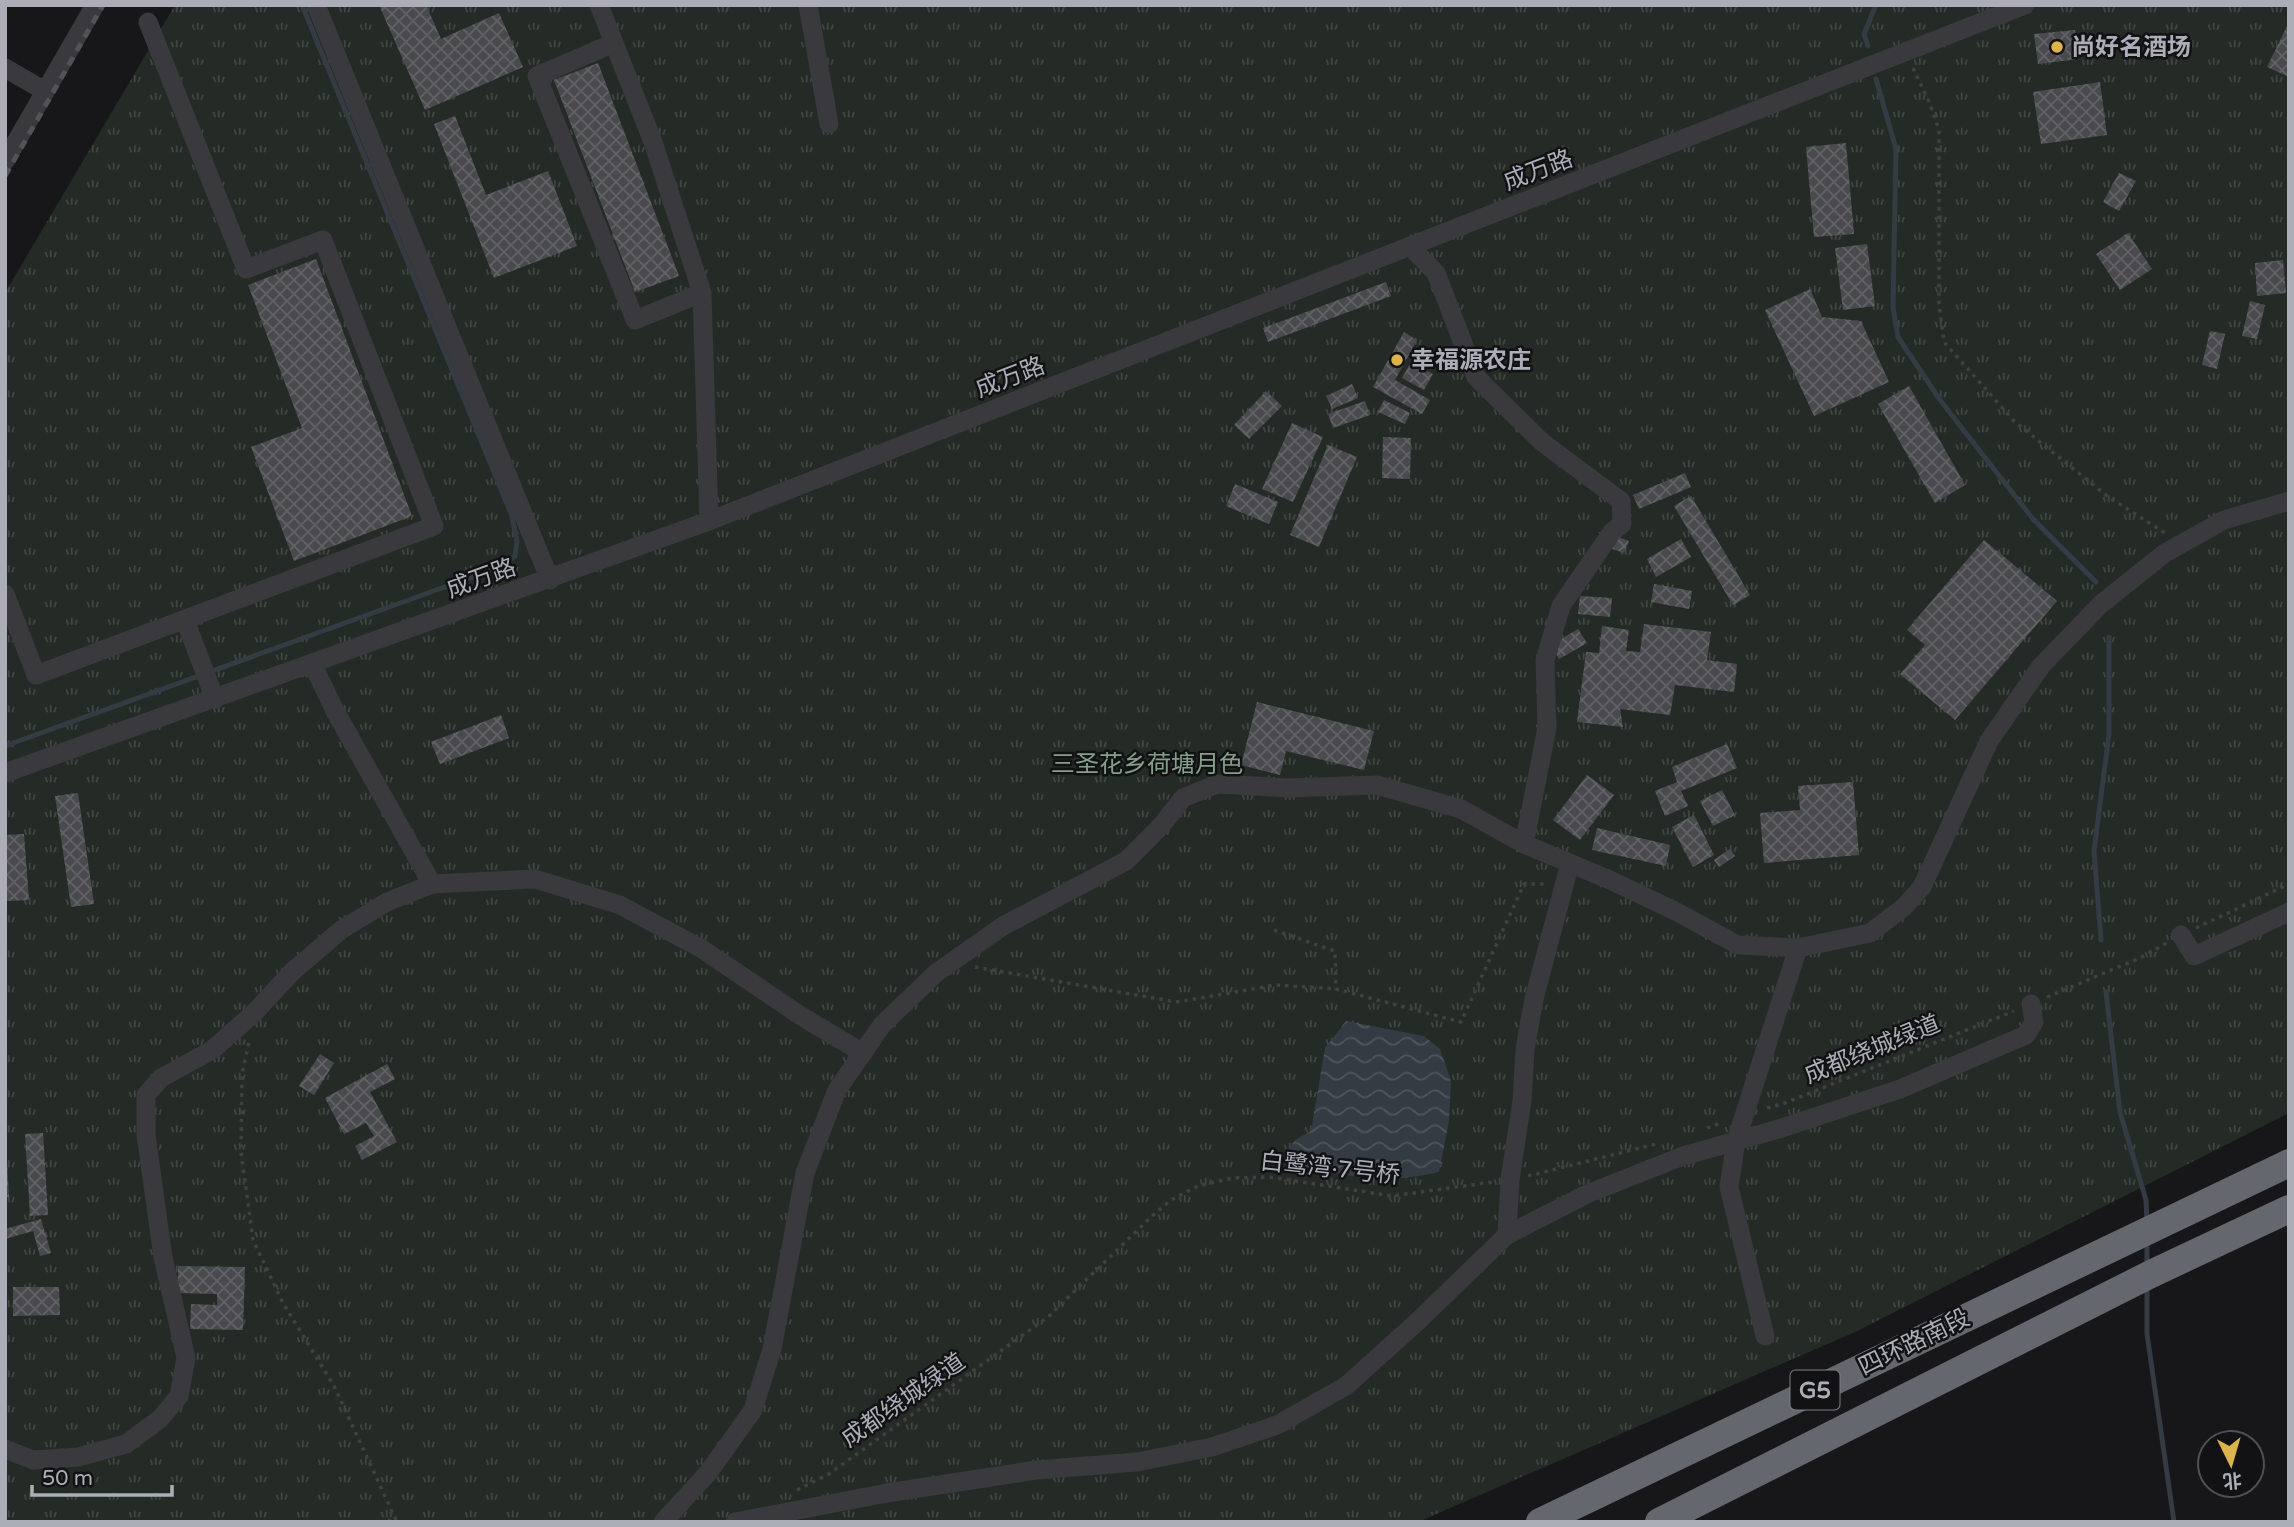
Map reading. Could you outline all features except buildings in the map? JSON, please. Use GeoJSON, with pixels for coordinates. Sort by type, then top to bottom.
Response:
{"type":"FeatureCollection","features":[{"type":"Feature","properties":{"kind":"highway","name":"四环路南段"},"geometry":{"type":"LineString","coordinates":[[1539,1522],[2289,1163]]}},
{"type":"Feature","properties":{"kind":"highway","name":"四环路南段"},"geometry":{"type":"LineString","coordinates":[[1659,1522],[2088,1306],[2289,1209]]}},
{"type":"Feature","properties":{"kind":"street"},"geometry":{"type":"LineString","coordinates":[[5,161],[96,5]]}},
{"type":"Feature","properties":{"kind":"street"},"geometry":{"type":"LineString","coordinates":[[316,5],[550,580]]}},
{"type":"Feature","properties":{"kind":"street"},"geometry":{"type":"LineString","coordinates":[[599,5],[653,142],[702,293],[709,522]]}},
{"type":"Feature","properties":{"kind":"street"},"geometry":{"type":"LineString","coordinates":[[808,5],[829,124]]}},
{"type":"Feature","properties":{"kind":"street","name":"成万路"},"geometry":{"type":"LineString","coordinates":[[5,773],[709,522],[2025,5]]}},
{"type":"Feature","properties":{"kind":"street"},"geometry":{"type":"LineString","coordinates":[[5,594],[14,642],[36,675],[434,526],[323,240],[246,269],[148,22]]}},
{"type":"Feature","properties":{"kind":"street"},"geometry":{"type":"LineString","coordinates":[[614,44],[537,76],[635,320],[702,293]]}},
{"type":"Feature","properties":{"kind":"street"},"geometry":{"type":"LineString","coordinates":[[5,68],[45,91]]}},
{"type":"Feature","properties":{"kind":"street"},"geometry":{"type":"LineString","coordinates":[[1410,246],[1436,273],[1476,377],[1542,442],[1621,502],[1622,524],[1612,532],[1561,606],[1545,660],[1546,728],[1524,844]]}},
{"type":"Feature","properties":{"kind":"street"},"geometry":{"type":"LineString","coordinates":[[663,1522],[708,1473],[753,1410],[772,1349],[804,1173],[837,1090],[882,1026],[936,973],[1003,926],[1126,861],[1161,826],[1183,798],[1217,784],[1289,788],[1377,785],[1461,809],[1524,844],[1675,911],[1738,945],[1798,948],[1870,933],[1904,907],[1922,887],[1989,741],[2041,666],[2101,604],[2165,553],[2182,543],[2224,520],[2289,501]]}},
{"type":"Feature","properties":{"kind":"street"},"geometry":{"type":"LineString","coordinates":[[185,620],[215,699]]}},
{"type":"Feature","properties":{"kind":"street"},"geometry":{"type":"LineString","coordinates":[[313,665],[335,711],[432,884]]}},
{"type":"Feature","properties":{"kind":"street"},"geometry":{"type":"LineString","coordinates":[[1507,1235],[1510,1180],[1522,1101],[1525,1049],[1534,999],[1570,863]]}},
{"type":"Feature","properties":{"kind":"street"},"geometry":{"type":"LineString","coordinates":[[5,1449],[33,1460],[78,1457],[126,1444],[160,1419],[179,1396],[186,1358],[161,1243],[146,1135],[146,1095],[161,1078],[212,1050],[254,1013],[292,972],[341,930],[387,902],[432,884],[535,879],[620,905],[702,949],[801,1016],[863,1053]]}},
{"type":"Feature","properties":{"kind":"street"},"geometry":{"type":"LineString","coordinates":[[2182,935],[2194,956],[2289,912]]}},
{"type":"Feature","properties":{"kind":"street"},"geometry":{"type":"LineString","coordinates":[[1765,1336],[1729,1187],[1736,1141],[1798,948]]}},
{"type":"Feature","properties":{"kind":"street"},"geometry":{"type":"LineString","coordinates":[[735,1522],[928,1486],[1036,1471],[1137,1462],[1212,1447],[1277,1425],[1346,1386],[1507,1235],[1587,1194],[1683,1156],[1900,1089],[2026,1035],[2034,1022],[2031,1004]]}},
{"type":"Feature","properties":{"kind":"path"},"geometry":{"type":"LineString","coordinates":[[1906,52],[1939,130],[1940,304],[1944,342],[2014,421],[2107,496],[2182,543]]}},
{"type":"Feature","properties":{"kind":"path"},"geometry":{"type":"LineString","coordinates":[[950,963],[1177,1002],[1276,985],[1336,989],[1461,1022],[1524,884]]}},
{"type":"Feature","properties":{"kind":"path","name":"成都绕城绿道"},"geometry":{"type":"LineString","coordinates":[[1702,1130],[1747,1113],[1785,1103],[2031,1004],[2140,958],[2289,884]]}},
{"type":"Feature","properties":{"kind":"path"},"geometry":{"type":"LineString","coordinates":[[1274,930],[1335,951],[1336,989]]}},
{"type":"Feature","properties":{"kind":"path"},"geometry":{"type":"LineString","coordinates":[[254,1013],[242,1073],[241,1152],[253,1240],[283,1303],[334,1386],[397,1522]]}},
{"type":"Feature","properties":{"kind":"path"},"geometry":{"type":"LineString","coordinates":[[1510,1180],[1666,1142]]}},
{"type":"Feature","properties":{"kind":"path","name":"白鹭湾·7号桥"},"geometry":{"type":"LineString","coordinates":[[1080,1288],[1152,1216],[1171,1200],[1198,1186],[1233,1178],[1270,1177],[1392,1196],[1510,1180]]}},
{"type":"Feature","properties":{"kind":"path","name":"成都绕城绿道"},"geometry":{"type":"LineString","coordinates":[[793,1492],[840,1466],[1048,1317],[1080,1288]]}},
{"type":"Feature","properties":{"kind":"path"},"geometry":{"type":"LineString","coordinates":[[390,1522],[391,1510]]}},
{"type":"Feature","properties":{"kind":"green space","name":"三圣花乡荷塘月色"},"geometry":{"type":"Polygon","coordinates":[[[175,5],[2289,5],[2289,1113],[1855,1332],[1418,1522],[5,1522],[5,293],[175,5]]]}},
{"type":"Feature","properties":{"kind":"water"},"geometry":{"type":"Polygon","coordinates":[[[1346,1021],[1424,1036],[1440,1049],[1451,1081],[1449,1121],[1439,1172],[1399,1178],[1359,1177],[1279,1161],[1295,1140],[1311,1131],[1325,1048],[1346,1021]]]}},
{"type":"Feature","properties":{"kind":"waterway"},"geometry":{"type":"LineString","coordinates":[[5,746],[500,567],[515,556],[517,542],[512,516],[302,5]]}},
{"type":"Feature","properties":{"kind":"waterway"},"geometry":{"type":"LineString","coordinates":[[1868,46],[1864,34],[1876,5]]}},
{"type":"Feature","properties":{"kind":"waterway"},"geometry":{"type":"LineString","coordinates":[[1876,79],[1896,149],[1893,307],[1898,337],[1940,400],[2033,519],[2096,582]]}},
{"type":"Feature","properties":{"kind":"waterway"},"geometry":{"type":"LineString","coordinates":[[2101,940],[2094,851],[2109,734],[2109,637]]}},
{"type":"Feature","properties":{"kind":"waterway"},"geometry":{"type":"LineString","coordinates":[[2106,992],[2120,1112],[2146,1200],[2147,1223]]}},
{"type":"Feature","properties":{"kind":"waterway"},"geometry":{"type":"LineString","coordinates":[[2147,1240],[2147,1265]]}},
{"type":"Feature","properties":{"kind":"waterway"},"geometry":{"type":"LineString","coordinates":[[2147,1285],[2147,1334],[2174,1522]]}},
{"type":"Feature","properties":{"kind":"railway"},"geometry":{"type":"LineString","coordinates":[[5,176],[103,5]]}},
{"type":"Feature","properties":{"kind":"place","name":"尚好名酒场"},"geometry":{"type":"Point","coordinates":[2057,47]}},
{"type":"Feature","properties":{"kind":"place","name":"幸福源农庄"},"geometry":{"type":"Point","coordinates":[1397,360]}}]}
